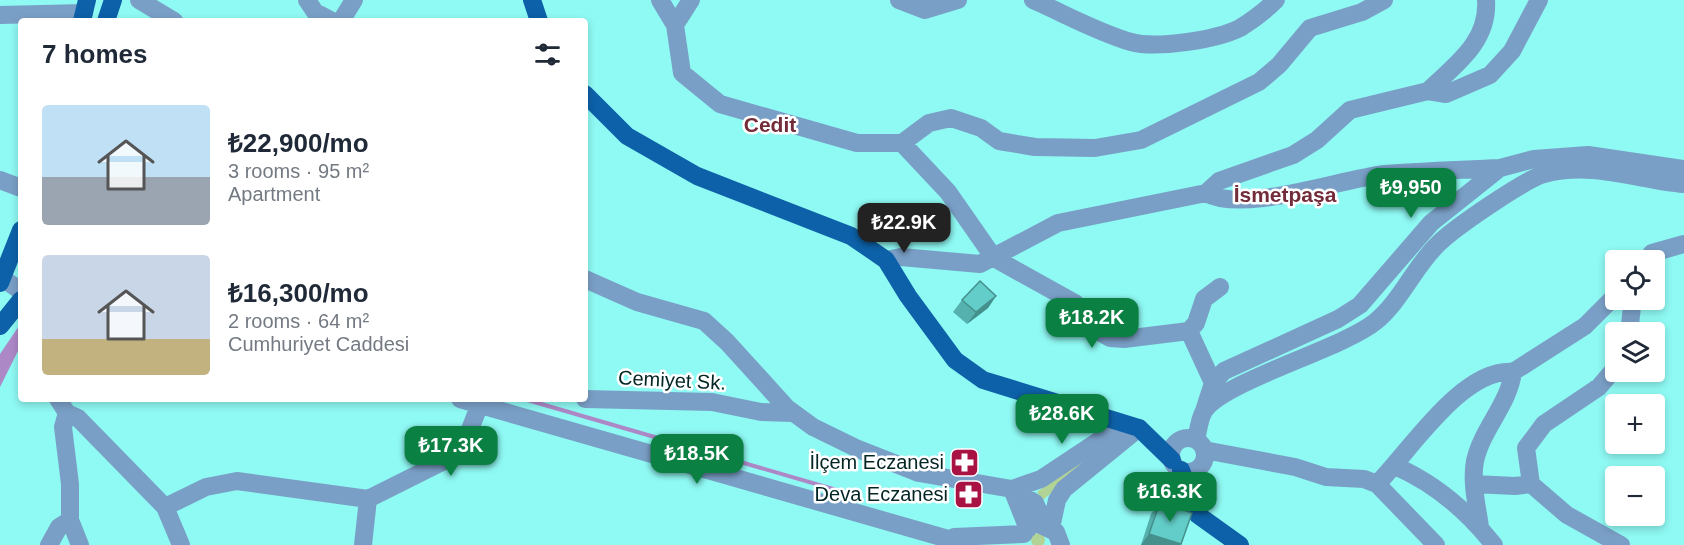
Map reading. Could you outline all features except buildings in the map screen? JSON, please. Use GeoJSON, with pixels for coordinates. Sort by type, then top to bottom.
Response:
{"type":"FeatureCollection","features":[{"type":"Feature","properties":{"kind":"main road"},"geometry":{"type":"LineString","coordinates":[[107,18],[113,0]]}},
{"type":"Feature","properties":{"kind":"main road"},"geometry":{"type":"LineString","coordinates":[[532,0],[538,18]]}},
{"type":"Feature","properties":{"kind":"main road"},"geometry":{"type":"LineString","coordinates":[[588,97],[627,135],[697,176],[851,236],[886,260],[955,360],[983,380],[1132,426],[1176,465],[1198,515],[1240,545]]}},
{"type":"Feature","properties":{"kind":"main road"},"geometry":{"type":"LineString","coordinates":[[1,280],[15,259]]}},
{"type":"Feature","properties":{"kind":"main road"},"geometry":{"type":"LineString","coordinates":[[0,326],[18,304]]}},
{"type":"Feature","properties":{"kind":"street"},"geometry":{"type":"LineString","coordinates":[[139,0],[169,18]]}},
{"type":"Feature","properties":{"kind":"street"},"geometry":{"type":"LineString","coordinates":[[307,0],[315,12],[326,18]]}},
{"type":"Feature","properties":{"kind":"street"},"geometry":{"type":"LineString","coordinates":[[342,18],[354,0]]}},
{"type":"Feature","properties":{"kind":"street"},"geometry":{"type":"LineString","coordinates":[[660,0],[675,26],[682,73],[720,104],[857,142],[902,143],[929,123],[951,118],[981,128],[999,141],[1035,147],[1095,148],[1141,140],[1259,82],[1280,65],[1310,28],[1362,12],[1384,0]]}},
{"type":"Feature","properties":{"kind":"street"},"geometry":{"type":"LineString","coordinates":[[675,26],[691,0]]}},
{"type":"Feature","properties":{"kind":"street"},"geometry":{"type":"LineString","coordinates":[[899,0],[925,10],[958,0]]}},
{"type":"Feature","properties":{"kind":"street"},"geometry":{"type":"LineString","coordinates":[[1033,0],[1132,42],[1164,44],[1214,36],[1238,29],[1259,16],[1276,0]]}},
{"type":"Feature","properties":{"kind":"street"},"geometry":{"type":"LineString","coordinates":[[1428,91],[1473,50],[1487,13],[1486,0]]}},
{"type":"Feature","properties":{"kind":"street"},"geometry":{"type":"LineString","coordinates":[[886,260],[901,257],[980,264],[1058,223],[1206,193],[1219,181],[1293,154],[1317,140],[1350,110],[1428,91],[1446,94],[1490,75],[1512,51],[1539,0]]}},
{"type":"Feature","properties":{"kind":"street"},"geometry":{"type":"LineString","coordinates":[[0,15],[84,11]]}},
{"type":"Feature","properties":{"kind":"street"},"geometry":{"type":"LineString","coordinates":[[902,143],[948,192],[994,258],[1075,303],[1098,332],[1110,338],[1189,331],[1196,323],[1204,298],[1220,287]]}},
{"type":"Feature","properties":{"kind":"street"},"geometry":{"type":"LineString","coordinates":[[1206,193],[1217,199],[1269,197],[1383,174],[1500,168],[1534,159],[1588,155],[1684,169]]}},
{"type":"Feature","properties":{"kind":"street"},"geometry":{"type":"LineString","coordinates":[[1436,545],[1377,484],[1364,479],[1326,477],[1295,467],[1200,445],[1190,438],[1178,442],[1173,447],[1176,465],[1187,472],[1199,468],[1203,463],[1200,445],[1203,412],[1214,383],[1224,371],[1338,319],[1360,305],[1431,223],[1500,168]]}},
{"type":"Feature","properties":{"kind":"street"},"geometry":{"type":"LineString","coordinates":[[1203,412],[1227,391],[1329,348],[1375,322],[1438,244],[1494,203],[1543,174],[1588,168],[1684,184]]}},
{"type":"Feature","properties":{"kind":"street"},"geometry":{"type":"LineString","coordinates":[[0,180],[18,187]]}},
{"type":"Feature","properties":{"kind":"street"},"geometry":{"type":"LineString","coordinates":[[1663,250],[1684,244]]}},
{"type":"Feature","properties":{"kind":"street"},"geometry":{"type":"LineString","coordinates":[[1,280],[18,289]]}},
{"type":"Feature","properties":{"kind":"street"},"geometry":{"type":"LineString","coordinates":[[588,280],[638,302],[704,321],[727,342],[793,413],[834,438],[910,470],[950,480],[1012,489],[1035,502],[1044,536]]}},
{"type":"Feature","properties":{"kind":"street"},"geometry":{"type":"LineString","coordinates":[[1377,484],[1395,466],[1438,413],[1474,385],[1501,371],[1513,372],[1585,326],[1605,306]]}},
{"type":"Feature","properties":{"kind":"street"},"geometry":{"type":"LineString","coordinates":[[1189,331],[1214,383]]}},
{"type":"Feature","properties":{"kind":"street"},"geometry":{"type":"LineString","coordinates":[[1480,527],[1474,484],[1475,462],[1481,445],[1512,386],[1513,372]]}},
{"type":"Feature","properties":{"kind":"street"},"geometry":{"type":"LineString","coordinates":[[1605,380],[1599,387],[1544,424],[1526,448],[1531,484],[1567,515],[1617,544]]}},
{"type":"Feature","properties":{"kind":"street","name":"Cemiyet Sk."},"geometry":{"type":"LineString","coordinates":[[588,399],[712,402],[761,412],[793,413]]}},
{"type":"Feature","properties":{"kind":"street"},"geometry":{"type":"LineString","coordinates":[[472,402],[969,545]]}},
{"type":"Feature","properties":{"kind":"street"},"geometry":{"type":"LineString","coordinates":[[165,507],[206,487],[237,481],[368,499],[454,456],[463,447],[480,404]]}},
{"type":"Feature","properties":{"kind":"street"},"geometry":{"type":"LineString","coordinates":[[63,406],[78,418],[165,507],[181,545]]}},
{"type":"Feature","properties":{"kind":"street"},"geometry":{"type":"LineString","coordinates":[[63,406],[63,427],[70,484],[70,520],[80,545]]}},
{"type":"Feature","properties":{"kind":"street"},"geometry":{"type":"LineString","coordinates":[[1012,489],[1041,479],[1132,426]]}},
{"type":"Feature","properties":{"kind":"street"},"geometry":{"type":"LineString","coordinates":[[1044,536],[1057,500],[1064,489],[1132,426]]}},
{"type":"Feature","properties":{"kind":"street"},"geometry":{"type":"LineString","coordinates":[[1395,466],[1423,478],[1480,527],[1494,545]]}},
{"type":"Feature","properties":{"kind":"street"},"geometry":{"type":"LineString","coordinates":[[1474,484],[1515,486],[1531,484]]}},
{"type":"Feature","properties":{"kind":"street"},"geometry":{"type":"LineString","coordinates":[[363,545],[368,499]]}},
{"type":"Feature","properties":{"kind":"street"},"geometry":{"type":"LineString","coordinates":[[49,545],[59,527],[70,520]]}},
{"type":"Feature","properties":{"kind":"street"},"geometry":{"type":"LineString","coordinates":[[943,537],[1044,536]]}},
{"type":"Feature","properties":{"kind":"green space"},"geometry":{"type":"Polygon","coordinates":[[[1121,432],[1043,500],[1037,492],[1121,432]]]}},
{"type":"Feature","properties":{"kind":"green space"},"geometry":{"type":"Polygon","coordinates":[[[1038,533],[1044,537],[1043,545],[1033,545],[1031,540],[1033,535],[1038,533]]]}},
{"type":"Feature","properties":{"kind":"shaded area"},"geometry":{"type":"Polygon","coordinates":[[[18,327],[18,351],[0,387],[0,354],[18,327]]]}},
{"type":"Feature","properties":{"kind":"waterway"},"geometry":{"type":"LineString","coordinates":[[534,402],[840,491]]}},
{"type":"Feature","properties":{"kind":"place","name":"İlçem Eczanesi"},"geometry":{"type":"Point","coordinates":[965,462]}},
{"type":"Feature","properties":{"kind":"place","name":"Deva Eczanesi"},"geometry":{"type":"Point","coordinates":[969,494]}},
{"type":"Feature","properties":{"kind":"district","name":"Cedit"},"geometry":{"type":"Point","coordinates":[770,125]}},
{"type":"Feature","properties":{"kind":"district","name":"İsmetpaşa"},"geometry":{"type":"Point","coordinates":[1285,195]}}]}
